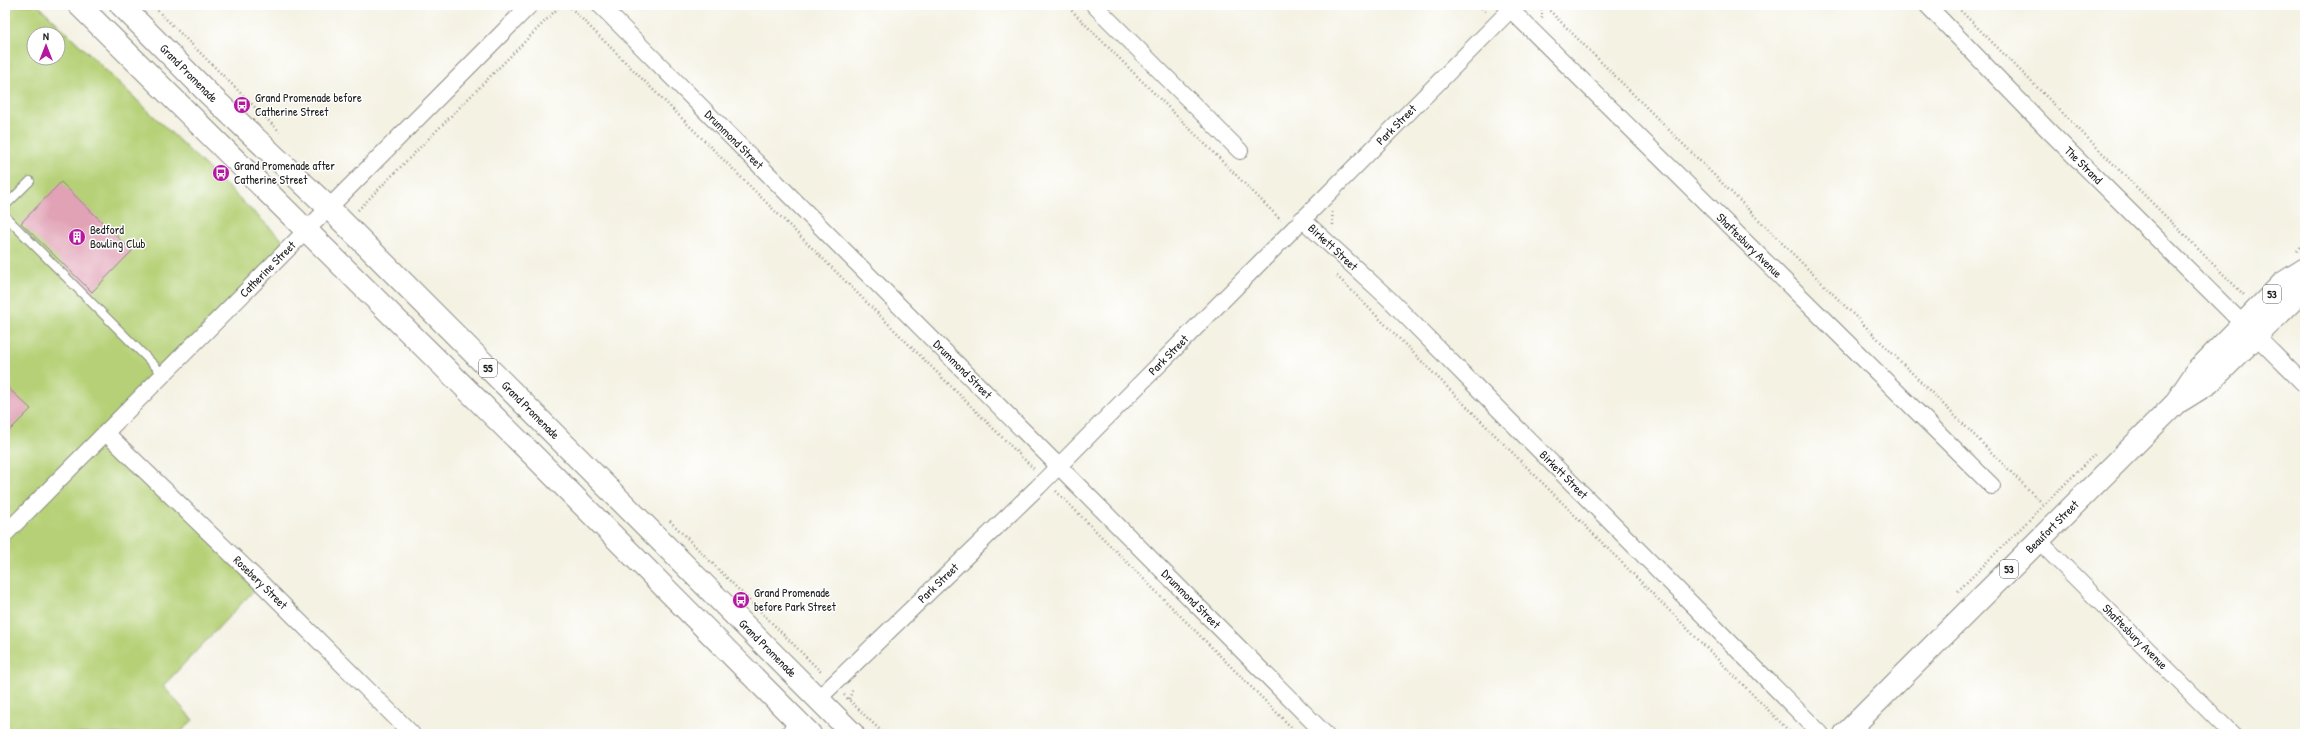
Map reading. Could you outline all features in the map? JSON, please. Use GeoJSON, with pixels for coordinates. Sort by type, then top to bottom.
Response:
{"type":"FeatureCollection","features":[{"type":"Feature","properties":{"kind":"main road","name":"55"},"geometry":{"type":"LineString","coordinates":[[79,5],[307,230],[799,730]]}},
{"type":"Feature","properties":{"kind":"main road","name":"Grand Promenade"},"geometry":{"type":"LineString","coordinates":[[121,5],[215,99],[329,208],[853,734]]}},
{"type":"Feature","properties":{"kind":"main road","name":"Beaufort Street"},"geometry":{"type":"LineString","coordinates":[[1845,734],[2174,405],[2197,371],[2244,325],[2283,283],[2299,262]]}},
{"type":"Feature","properties":{"kind":"main road","name":"Beaufort Street"},"geometry":{"type":"LineString","coordinates":[[2244,325],[2299,294],[2305,284]]}},
{"type":"Feature","properties":{"kind":"street","name":"Catherine Street"},"geometry":{"type":"LineString","coordinates":[[5,534],[530,5]]}},
{"type":"Feature","properties":{"kind":"street","name":"Drummond Street"},"geometry":{"type":"LineString","coordinates":[[600,5],[1325,734]]}},
{"type":"Feature","properties":{"kind":"street"},"geometry":{"type":"LineString","coordinates":[[1094,5],[1240,151]]}},
{"type":"Feature","properties":{"kind":"street","name":"The Strand"},"geometry":{"type":"LineString","coordinates":[[1927,5],[2047,129],[2305,385]]}},
{"type":"Feature","properties":{"kind":"street","name":"Park Street"},"geometry":{"type":"LineString","coordinates":[[818,699],[1045,480],[1510,6]]}},
{"type":"Feature","properties":{"kind":"street","name":"Shaftesbury Avenue"},"geometry":{"type":"LineString","coordinates":[[1510,6],[1992,486]]}},
{"type":"Feature","properties":{"kind":"street","name":"Birkett Street"},"geometry":{"type":"LineString","coordinates":[[1297,224],[1389,299],[1821,734]]}},
{"type":"Feature","properties":{"kind":"street","name":"Rosebery Street"},"geometry":{"type":"LineString","coordinates":[[106,433],[262,583],[412,734]]}},
{"type":"Feature","properties":{"kind":"street","name":"Shaftesbury Avenue"},"geometry":{"type":"LineString","coordinates":[[2038,540],[2232,734]]}},
{"type":"Feature","properties":{"kind":"lane"},"geometry":{"type":"LineString","coordinates":[[5,206],[30,181]]}},
{"type":"Feature","properties":{"kind":"lane"},"geometry":{"type":"LineString","coordinates":[[5,216],[164,375]]}},
{"type":"Feature","properties":{"kind":"path"},"geometry":{"type":"LineString","coordinates":[[152,5],[284,137]]}},
{"type":"Feature","properties":{"kind":"path"},"geometry":{"type":"LineString","coordinates":[[358,210],[561,5]]}},
{"type":"Feature","properties":{"kind":"path"},"geometry":{"type":"LineString","coordinates":[[568,5],[1298,734]]}},
{"type":"Feature","properties":{"kind":"path"},"geometry":{"type":"LineString","coordinates":[[1066,5],[1297,224]]}},
{"type":"Feature","properties":{"kind":"path"},"geometry":{"type":"LineString","coordinates":[[1544,5],[2044,505]]}},
{"type":"Feature","properties":{"kind":"path"},"geometry":{"type":"LineString","coordinates":[[1955,5],[2248,300],[2244,325]]}},
{"type":"Feature","properties":{"kind":"path"},"geometry":{"type":"LineString","coordinates":[[2299,262],[2305,244]]}},
{"type":"Feature","properties":{"kind":"path"},"geometry":{"type":"LineString","coordinates":[[1336,274],[1792,734]]}},
{"type":"Feature","properties":{"kind":"path"},"geometry":{"type":"LineString","coordinates":[[1956,593],[2100,450]]}},
{"type":"Feature","properties":{"kind":"green space"},"geometry":{"type":"Polygon","coordinates":[[[5,5],[38,5],[60,26],[26,26],[26,66],[66,66],[66,32],[290,247],[106,433],[261,583],[163,686],[193,720],[179,734],[5,734],[5,5]]]}},
{"type":"Feature","properties":{"kind":"building","name":"Bedford Bowling Club"},"geometry":{"type":"Polygon","coordinates":[[[61,182],[132,251],[92,292],[21,223],[61,182]]]}},
{"type":"Feature","properties":{"kind":"building"},"geometry":{"type":"Polygon","coordinates":[[[5,385],[31,409],[5,435],[5,385]]]}},
{"type":"Feature","properties":{"kind":"place","name":"Grand Promenade before Catherine Street"},"geometry":{"type":"Point","coordinates":[242,105]}},
{"type":"Feature","properties":{"kind":"place","name":"Grand Promenade after Catherine Street"},"geometry":{"type":"Point","coordinates":[221,173]}},
{"type":"Feature","properties":{"kind":"place","name":"Bedford Bowling Club"},"geometry":{"type":"Point","coordinates":[77,237]}},
{"type":"Feature","properties":{"kind":"place","name":"Grand Promenade before Park Street"},"geometry":{"type":"Point","coordinates":[741,600]}}]}
